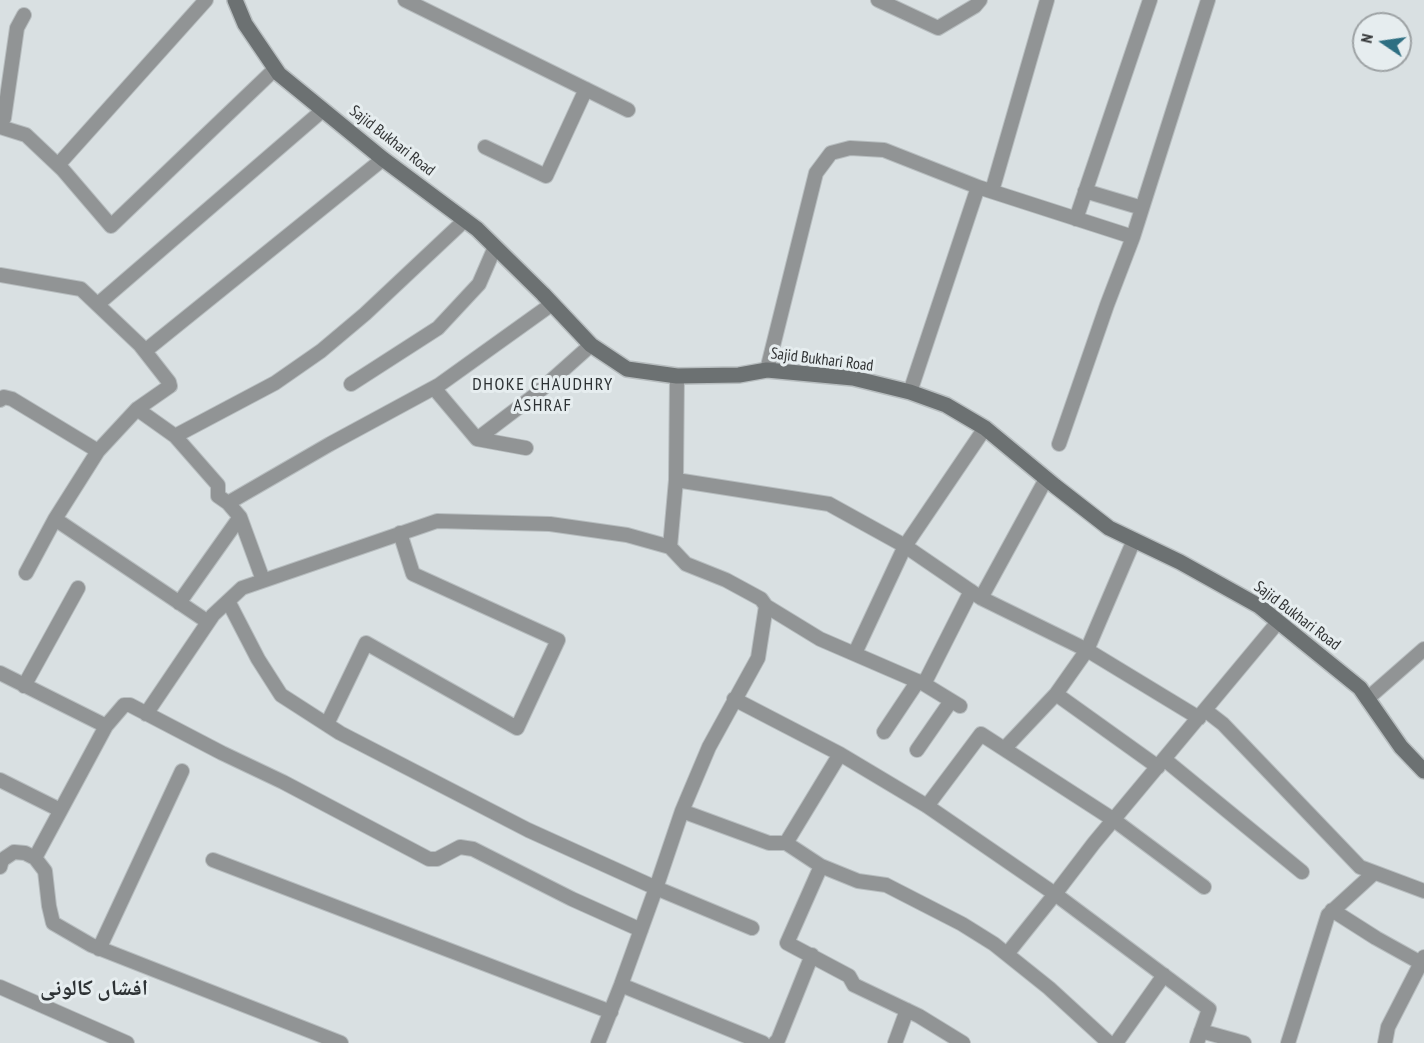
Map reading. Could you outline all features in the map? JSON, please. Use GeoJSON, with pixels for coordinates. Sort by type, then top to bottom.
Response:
{"type":"FeatureCollection","features":[{"type":"Feature","properties":{"kind":"street"},"geometry":{"type":"LineString","coordinates":[[58,165],[207,0]]}},
{"type":"Feature","properties":{"kind":"street","name":"Sajid Bukhari Road"},"geometry":{"type":"LineString","coordinates":[[235,0],[245,24],[279,75],[383,159],[477,229],[591,345],[627,369],[677,376],[739,375],[767,370],[853,378],[910,392],[946,405],[985,428],[1108,528],[1180,562],[1259,606],[1360,688],[1401,747],[1424,771]]}},
{"type":"Feature","properties":{"kind":"street"},"geometry":{"type":"LineString","coordinates":[[405,0],[628,110]]}},
{"type":"Feature","properties":{"kind":"street"},"geometry":{"type":"LineString","coordinates":[[878,0],[938,28],[975,6],[980,0]]}},
{"type":"Feature","properties":{"kind":"street"},"geometry":{"type":"LineString","coordinates":[[992,191],[1047,0]]}},
{"type":"Feature","properties":{"kind":"street"},"geometry":{"type":"LineString","coordinates":[[1076,219],[1150,0]]}},
{"type":"Feature","properties":{"kind":"street"},"geometry":{"type":"LineString","coordinates":[[1059,444],[1133,237],[1206,1]]}},
{"type":"Feature","properties":{"kind":"street"},"geometry":{"type":"LineString","coordinates":[[24,15],[17,28],[4,118],[0,126],[27,135],[58,165],[111,226],[275,69]]}},
{"type":"Feature","properties":{"kind":"street"},"geometry":{"type":"LineString","coordinates":[[485,147],[546,176],[586,89]]}},
{"type":"Feature","properties":{"kind":"street"},"geometry":{"type":"LineString","coordinates":[[98,304],[323,110]]}},
{"type":"Feature","properties":{"kind":"street"},"geometry":{"type":"LineString","coordinates":[[767,370],[816,173],[831,153],[850,147],[884,150],[978,187],[1133,237]]}},
{"type":"Feature","properties":{"kind":"street"},"geometry":{"type":"LineString","coordinates":[[145,351],[383,159]]}},
{"type":"Feature","properties":{"kind":"street"},"geometry":{"type":"LineString","coordinates":[[910,392],[978,187]]}},
{"type":"Feature","properties":{"kind":"street"},"geometry":{"type":"LineString","coordinates":[[1085,191],[1142,208]]}},
{"type":"Feature","properties":{"kind":"street"},"geometry":{"type":"LineString","coordinates":[[175,436],[275,383],[321,351],[365,314],[465,220]]}},
{"type":"Feature","properties":{"kind":"street"},"geometry":{"type":"LineString","coordinates":[[351,384],[438,328],[479,284],[495,247]]}},
{"type":"Feature","properties":{"kind":"street"},"geometry":{"type":"LineString","coordinates":[[0,275],[81,289],[140,345],[170,386],[137,410],[98,451],[55,519],[26,573]]}},
{"type":"Feature","properties":{"kind":"street"},"geometry":{"type":"LineString","coordinates":[[228,503],[434,388],[552,304]]}},
{"type":"Feature","properties":{"kind":"street"},"geometry":{"type":"LineString","coordinates":[[477,439],[535,395],[591,345]]}},
{"type":"Feature","properties":{"kind":"street"},"geometry":{"type":"LineString","coordinates":[[670,547],[676,480],[677,376]]}},
{"type":"Feature","properties":{"kind":"street"},"geometry":{"type":"LineString","coordinates":[[434,388],[477,439],[526,448]]}},
{"type":"Feature","properties":{"kind":"street"},"geometry":{"type":"LineString","coordinates":[[0,400],[4,397],[12,399],[98,451]]}},
{"type":"Feature","properties":{"kind":"street"},"geometry":{"type":"LineString","coordinates":[[137,410],[175,436],[218,485],[218,496],[228,503],[240,517],[263,580]]}},
{"type":"Feature","properties":{"kind":"street"},"geometry":{"type":"LineString","coordinates":[[855,653],[905,546],[985,428]]}},
{"type":"Feature","properties":{"kind":"street"},"geometry":{"type":"LineString","coordinates":[[884,732],[921,683],[1046,479]]}},
{"type":"Feature","properties":{"kind":"street"},"geometry":{"type":"LineString","coordinates":[[676,480],[829,504],[905,546],[976,594],[1087,650],[1223,724],[1360,867],[1424,891]]}},
{"type":"Feature","properties":{"kind":"street"},"geometry":{"type":"LineString","coordinates":[[179,603],[240,517]]}},
{"type":"Feature","properties":{"kind":"street"},"geometry":{"type":"LineString","coordinates":[[55,519],[208,622]]}},
{"type":"Feature","properties":{"kind":"street"},"geometry":{"type":"LineString","coordinates":[[146,714],[213,615],[242,588],[437,521],[550,524],[627,535],[670,547],[686,564],[726,580],[761,599],[765,606],[820,639],[921,683],[955,703],[917,750]]}},
{"type":"Feature","properties":{"kind":"street"},"geometry":{"type":"LineString","coordinates":[[327,724],[366,643],[517,728],[558,640],[413,573],[400,533]]}},
{"type":"Feature","properties":{"kind":"street"},"geometry":{"type":"LineString","coordinates":[[1004,749],[1056,694],[1087,650],[1134,540]]}},
{"type":"Feature","properties":{"kind":"street"},"geometry":{"type":"LineString","coordinates":[[24,686],[78,588]]}},
{"type":"Feature","properties":{"kind":"street"},"geometry":{"type":"LineString","coordinates":[[228,601],[258,659],[281,694],[340,733],[528,831],[752,928]]}},
{"type":"Feature","properties":{"kind":"street"},"geometry":{"type":"LineString","coordinates":[[598,1043],[641,930],[682,811],[709,747],[758,658],[765,606]]}},
{"type":"Feature","properties":{"kind":"street"},"geometry":{"type":"LineString","coordinates":[[1007,954],[1114,820],[1278,622]]}},
{"type":"Feature","properties":{"kind":"street"},"geometry":{"type":"LineString","coordinates":[[1367,699],[1424,649]]}},
{"type":"Feature","properties":{"kind":"street"},"geometry":{"type":"LineString","coordinates":[[0,674],[106,726]]}},
{"type":"Feature","properties":{"kind":"street"},"geometry":{"type":"LineString","coordinates":[[1056,694],[1161,763],[1302,872]]}},
{"type":"Feature","properties":{"kind":"street"},"geometry":{"type":"LineString","coordinates":[[734,699],[840,754],[927,806],[1055,894],[1209,1009],[1199,1037],[1244,1043]]}},
{"type":"Feature","properties":{"kind":"street"},"geometry":{"type":"LineString","coordinates":[[35,858],[106,726],[124,705],[130,705],[284,782],[429,859],[437,859],[460,847],[473,849],[572,899],[641,930]]}},
{"type":"Feature","properties":{"kind":"street"},"geometry":{"type":"LineString","coordinates":[[927,806],[981,734],[1114,820],[1204,887]]}},
{"type":"Feature","properties":{"kind":"street"},"geometry":{"type":"LineString","coordinates":[[786,843],[840,754]]}},
{"type":"Feature","properties":{"kind":"street"},"geometry":{"type":"LineString","coordinates":[[99,949],[182,771]]}},
{"type":"Feature","properties":{"kind":"street"},"geometry":{"type":"LineString","coordinates":[[0,780],[60,810]]}},
{"type":"Feature","properties":{"kind":"street"},"geometry":{"type":"LineString","coordinates":[[682,811],[768,843],[786,843],[821,866],[858,881],[886,885],[962,924],[1007,954],[1049,988],[1109,1043]]}},
{"type":"Feature","properties":{"kind":"street"},"geometry":{"type":"LineString","coordinates":[[0,867],[2,860],[14,852],[25,853],[35,858],[45,871],[53,923],[91,945],[341,1043]]}},
{"type":"Feature","properties":{"kind":"street"},"geometry":{"type":"LineString","coordinates":[[213,860],[611,1012]]}},
{"type":"Feature","properties":{"kind":"street"},"geometry":{"type":"LineString","coordinates":[[821,866],[787,943],[849,976],[854,985],[907,1010],[963,1043]]}},
{"type":"Feature","properties":{"kind":"street"},"geometry":{"type":"LineString","coordinates":[[1288,1043],[1328,915],[1374,873]]}},
{"type":"Feature","properties":{"kind":"street"},"geometry":{"type":"LineString","coordinates":[[1332,910],[1376,938],[1422,960],[1388,1027],[1385,1043]]}},
{"type":"Feature","properties":{"kind":"street"},"geometry":{"type":"LineString","coordinates":[[775,1043],[812,955]]}},
{"type":"Feature","properties":{"kind":"street"},"geometry":{"type":"LineString","coordinates":[[1116,1043],[1164,975]]}},
{"type":"Feature","properties":{"kind":"street"},"geometry":{"type":"LineString","coordinates":[[621,985],[763,1043]]}},
{"type":"Feature","properties":{"kind":"street"},"geometry":{"type":"LineString","coordinates":[[0,987],[127,1043]]}},
{"type":"Feature","properties":{"kind":"street"},"geometry":{"type":"LineString","coordinates":[[895,1043],[907,1010]]}},
{"type":"Feature","properties":{"kind":"district","name":"DHOKE CHAUDHRY ASHRAF"},"geometry":{"type":"Point","coordinates":[543,395]}},
{"type":"Feature","properties":{"kind":"district","name":"افشاں کالونی"},"geometry":{"type":"Point","coordinates":[94,989]}}]}
